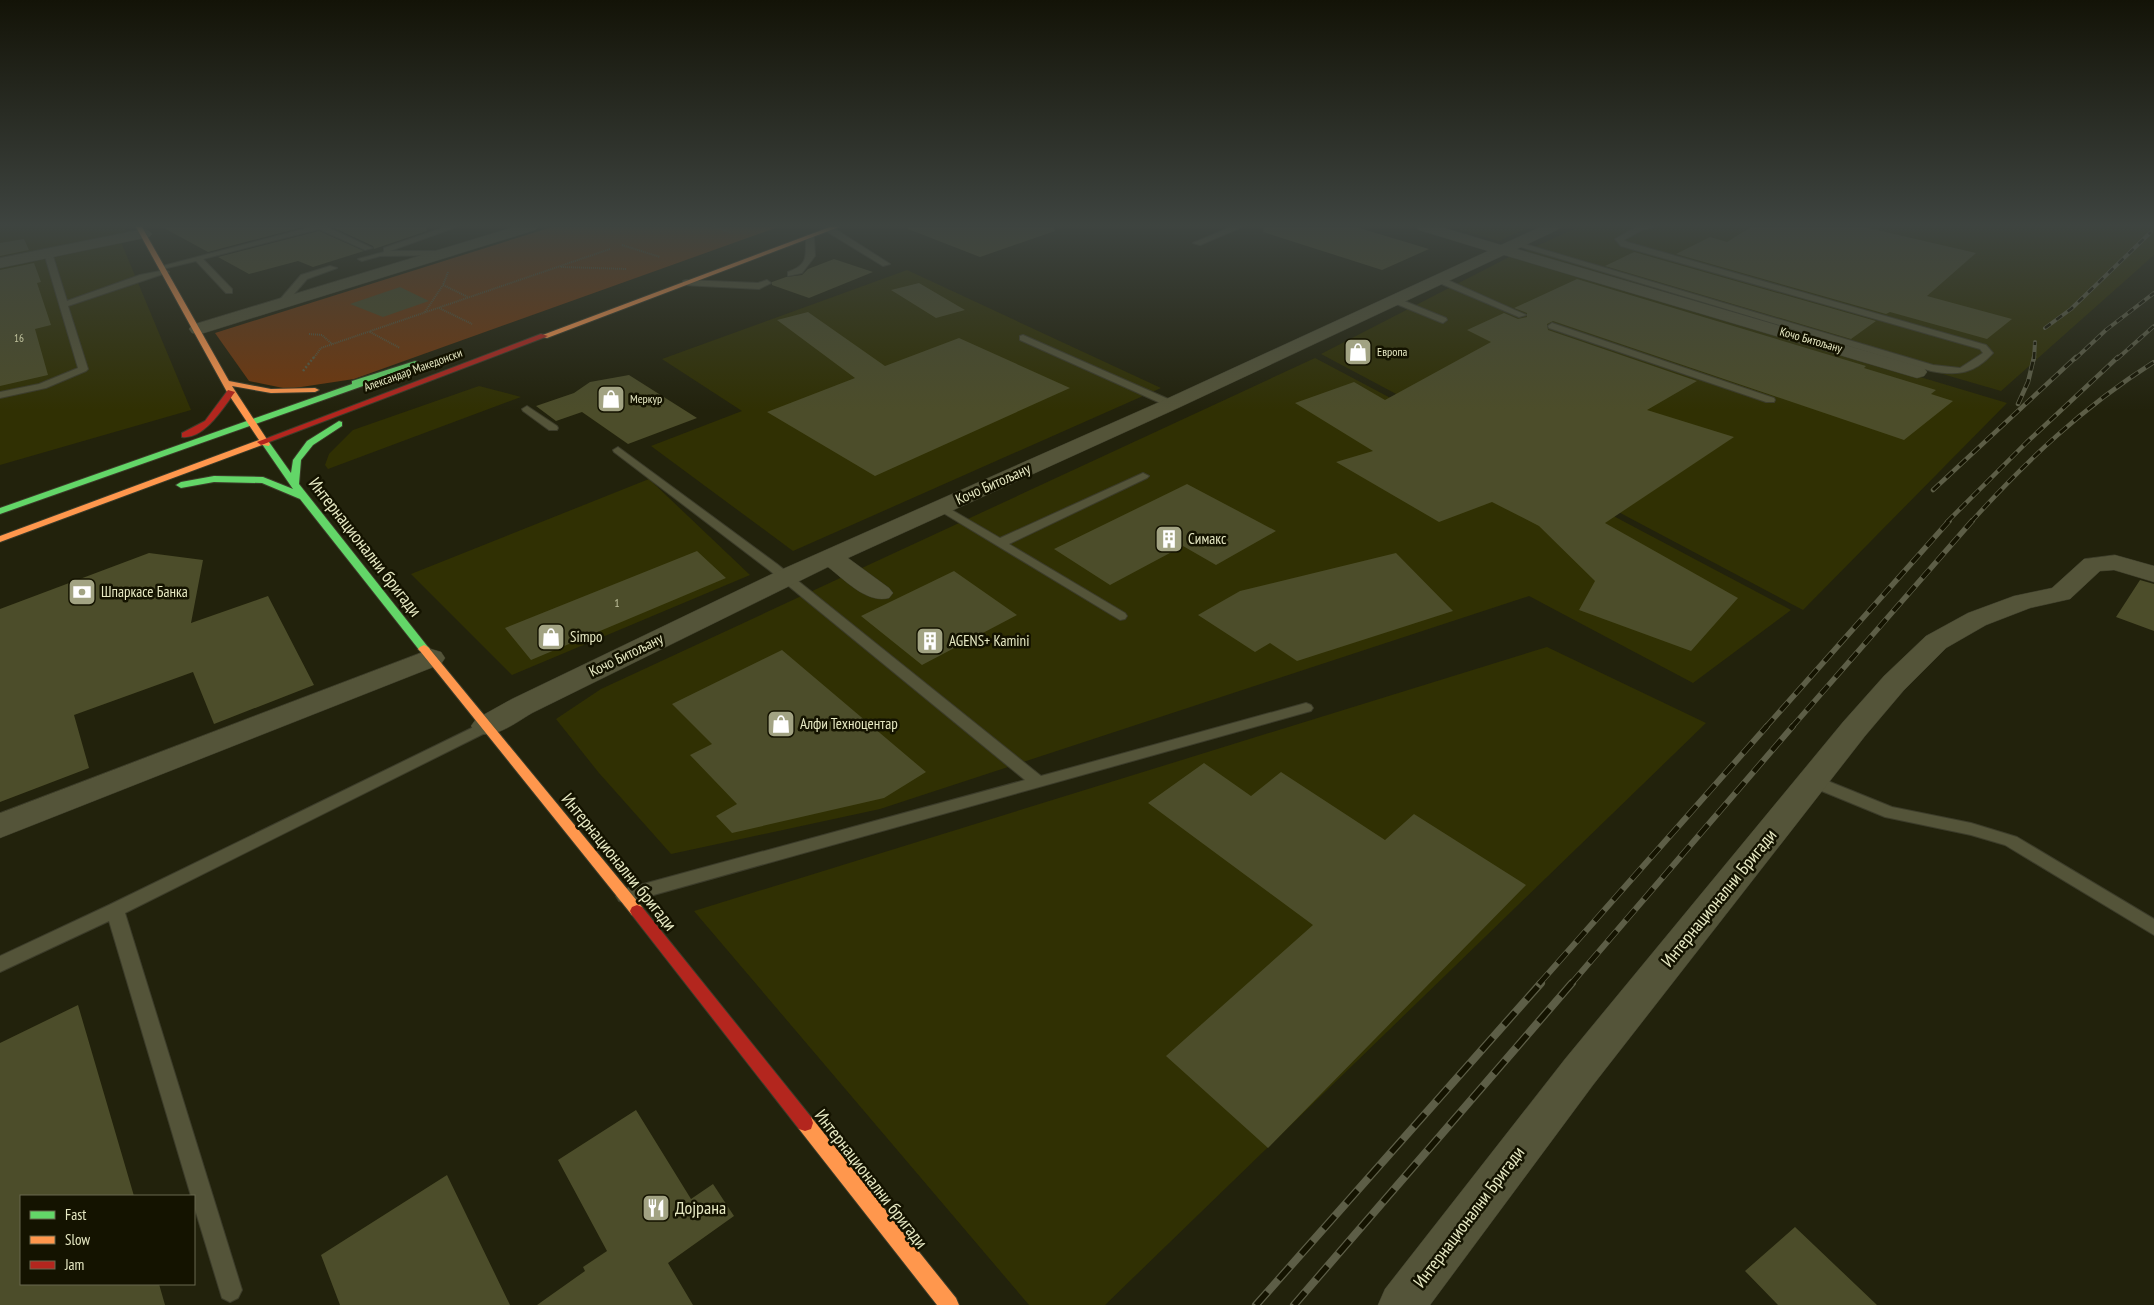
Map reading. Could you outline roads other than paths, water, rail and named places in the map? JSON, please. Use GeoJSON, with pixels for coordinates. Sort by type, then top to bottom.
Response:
{"type":"FeatureCollection","features":[{"type":"Feature","properties":{"kind":"street","name":"Интернационални бригади"},"geometry":{"type":"LineString","coordinates":[[174,288],[229,388],[303,497],[431,658],[625,896],[949,1305]]}},
{"type":"Feature","properties":{"kind":"street"},"geometry":{"type":"LineString","coordinates":[[198,329],[336,288]]}},
{"type":"Feature","properties":{"kind":"street","name":"Александар Македонски"},"geometry":{"type":"LineString","coordinates":[[0,540],[673,288]]}},
{"type":"Feature","properties":{"kind":"street","name":"Кочо Битољану"},"geometry":{"type":"LineString","coordinates":[[486,726],[522,706],[785,577],[1171,404],[1424,288]]}},
{"type":"Feature","properties":{"kind":"street","name":"Кочо Битољану"},"geometry":{"type":"LineString","coordinates":[[1642,288],[1917,372]]}},
{"type":"Feature","properties":{"kind":"street","name":"Александар Македонски"},"geometry":{"type":"LineString","coordinates":[[0,511],[433,358]]}},
{"type":"Feature","properties":{"kind":"street"},"geometry":{"type":"LineString","coordinates":[[74,485],[198,430],[208,423],[229,388],[283,394],[348,385],[418,363]]}},
{"type":"Feature","properties":{"kind":"street"},"geometry":{"type":"LineString","coordinates":[[294,485],[297,460],[310,442],[342,422],[415,384]]}},
{"type":"Feature","properties":{"kind":"street"},"geometry":{"type":"LineString","coordinates":[[0,540],[114,503],[214,478],[263,480],[303,497]]}},
{"type":"Feature","properties":{"kind":"street"},"geometry":{"type":"LineString","coordinates":[[831,557],[880,593]]}},
{"type":"Feature","properties":{"kind":"street","name":"Интернационални Бригади"},"geometry":{"type":"LineString","coordinates":[[1402,1305],[1580,1072],[1854,728],[1894,683],[1936,642],[1977,619],[2023,602],[2061,594],[2094,564],[2115,562],[2154,574]]}},
{"type":"Feature","properties":{"kind":"street"},"geometry":{"type":"LineString","coordinates":[[0,826],[431,658]]}},
{"type":"Feature","properties":{"kind":"lane"},"geometry":{"type":"LineString","coordinates":[[0,397],[55,382],[82,369],[58,288]]}},
{"type":"Feature","properties":{"kind":"lane"},"geometry":{"type":"LineString","coordinates":[[63,305],[112,288]]}},
{"type":"Feature","properties":{"kind":"lane"},"geometry":{"type":"LineString","coordinates":[[226,288],[229,291]]}},
{"type":"Feature","properties":{"kind":"lane"},"geometry":{"type":"LineString","coordinates":[[279,306],[295,288]]}},
{"type":"Feature","properties":{"kind":"lane"},"geometry":{"type":"LineString","coordinates":[[1459,288],[1522,315]]}},
{"type":"Feature","properties":{"kind":"lane"},"geometry":{"type":"LineString","coordinates":[[1652,288],[1948,372],[1964,372],[1988,353],[1983,347],[1777,288]]}},
{"type":"Feature","properties":{"kind":"lane"},"geometry":{"type":"LineString","coordinates":[[1397,301],[1443,320]]}},
{"type":"Feature","properties":{"kind":"lane"},"geometry":{"type":"LineString","coordinates":[[1552,326],[1770,400]]}},
{"type":"Feature","properties":{"kind":"lane"},"geometry":{"type":"LineString","coordinates":[[1023,338],[1171,404]]}},
{"type":"Feature","properties":{"kind":"lane"},"geometry":{"type":"LineString","coordinates":[[527,409],[553,428]]}},
{"type":"Feature","properties":{"kind":"lane"},"geometry":{"type":"LineString","coordinates":[[618,450],[785,577],[1037,781]]}},
{"type":"Feature","properties":{"kind":"lane"},"geometry":{"type":"LineString","coordinates":[[1000,543],[1143,476]]}},
{"type":"Feature","properties":{"kind":"lane"},"geometry":{"type":"LineString","coordinates":[[941,508],[1120,616]]}},
{"type":"Feature","properties":{"kind":"lane"},"geometry":{"type":"LineString","coordinates":[[625,896],[1306,708]]}},
{"type":"Feature","properties":{"kind":"lane"},"geometry":{"type":"LineString","coordinates":[[0,964],[115,910],[486,726]]}},
{"type":"Feature","properties":{"kind":"lane"},"geometry":{"type":"LineString","coordinates":[[1813,781],[1876,808],[1901,815],[1989,831],[2011,841],[2154,928]]}},
{"type":"Feature","properties":{"kind":"lane"},"geometry":{"type":"LineString","coordinates":[[115,910],[230,1290]]}},
{"type":"Feature","properties":{"kind":"railway"},"geometry":{"type":"LineString","coordinates":[[2045,328],[2071,309],[2093,288]]}},
{"type":"Feature","properties":{"kind":"railway"},"geometry":{"type":"LineString","coordinates":[[2075,359],[2106,330],[2154,293]]}},
{"type":"Feature","properties":{"kind":"railway"},"geometry":{"type":"LineString","coordinates":[[2117,359],[2154,326]]}},
{"type":"Feature","properties":{"kind":"railway"},"geometry":{"type":"LineString","coordinates":[[2034,359],[2035,342]]}},
{"type":"Feature","properties":{"kind":"railway"},"geometry":{"type":"LineString","coordinates":[[2018,404],[2028,382],[2034,357]]}},
{"type":"Feature","properties":{"kind":"railway"},"geometry":{"type":"LineString","coordinates":[[1933,490],[2076,357]]}},
{"type":"Feature","properties":{"kind":"railway"},"geometry":{"type":"LineString","coordinates":[[1947,522],[2027,442],[2118,357]]}},
{"type":"Feature","properties":{"kind":"railway"},"geometry":{"type":"LineString","coordinates":[[1971,522],[2013,477],[2057,436],[2103,397],[2154,362]]}},
{"type":"Feature","properties":{"kind":"railway"},"geometry":{"type":"LineString","coordinates":[[1766,727],[1949,521]]}},
{"type":"Feature","properties":{"kind":"railway"},"geometry":{"type":"LineString","coordinates":[[1792,727],[1972,521]]}},
{"type":"Feature","properties":{"kind":"railway"},"geometry":{"type":"LineString","coordinates":[[1539,984],[1767,726]]}},
{"type":"Feature","properties":{"kind":"railway"},"geometry":{"type":"LineString","coordinates":[[1571,984],[1793,726]]}},
{"type":"Feature","properties":{"kind":"railway"},"geometry":{"type":"LineString","coordinates":[[1256,1305],[1541,983]]}},
{"type":"Feature","properties":{"kind":"railway"},"geometry":{"type":"LineString","coordinates":[[1294,1305],[1572,983]]}},
{"type":"Feature","properties":{"kind":"place","name":"Европа"},"geometry":{"type":"Point","coordinates":[1358,352]}},
{"type":"Feature","properties":{"kind":"place","name":"Меркур"},"geometry":{"type":"Point","coordinates":[611,399]}},
{"type":"Feature","properties":{"kind":"place","name":"Симакс"},"geometry":{"type":"Point","coordinates":[1169,539]}},
{"type":"Feature","properties":{"kind":"place","name":"Шпаркасе Банка"},"geometry":{"type":"Point","coordinates":[82,592]}},
{"type":"Feature","properties":{"kind":"place","name":"Simpo"},"geometry":{"type":"Point","coordinates":[551,637]}},
{"type":"Feature","properties":{"kind":"place","name":"AGENS+ Kamini"},"geometry":{"type":"Point","coordinates":[930,641]}},
{"type":"Feature","properties":{"kind":"place","name":"Алфи Техноцентар"},"geometry":{"type":"Point","coordinates":[781,724]}},
{"type":"Feature","properties":{"kind":"place","name":"Дојрана"},"geometry":{"type":"Point","coordinates":[656,1208]}}]}
